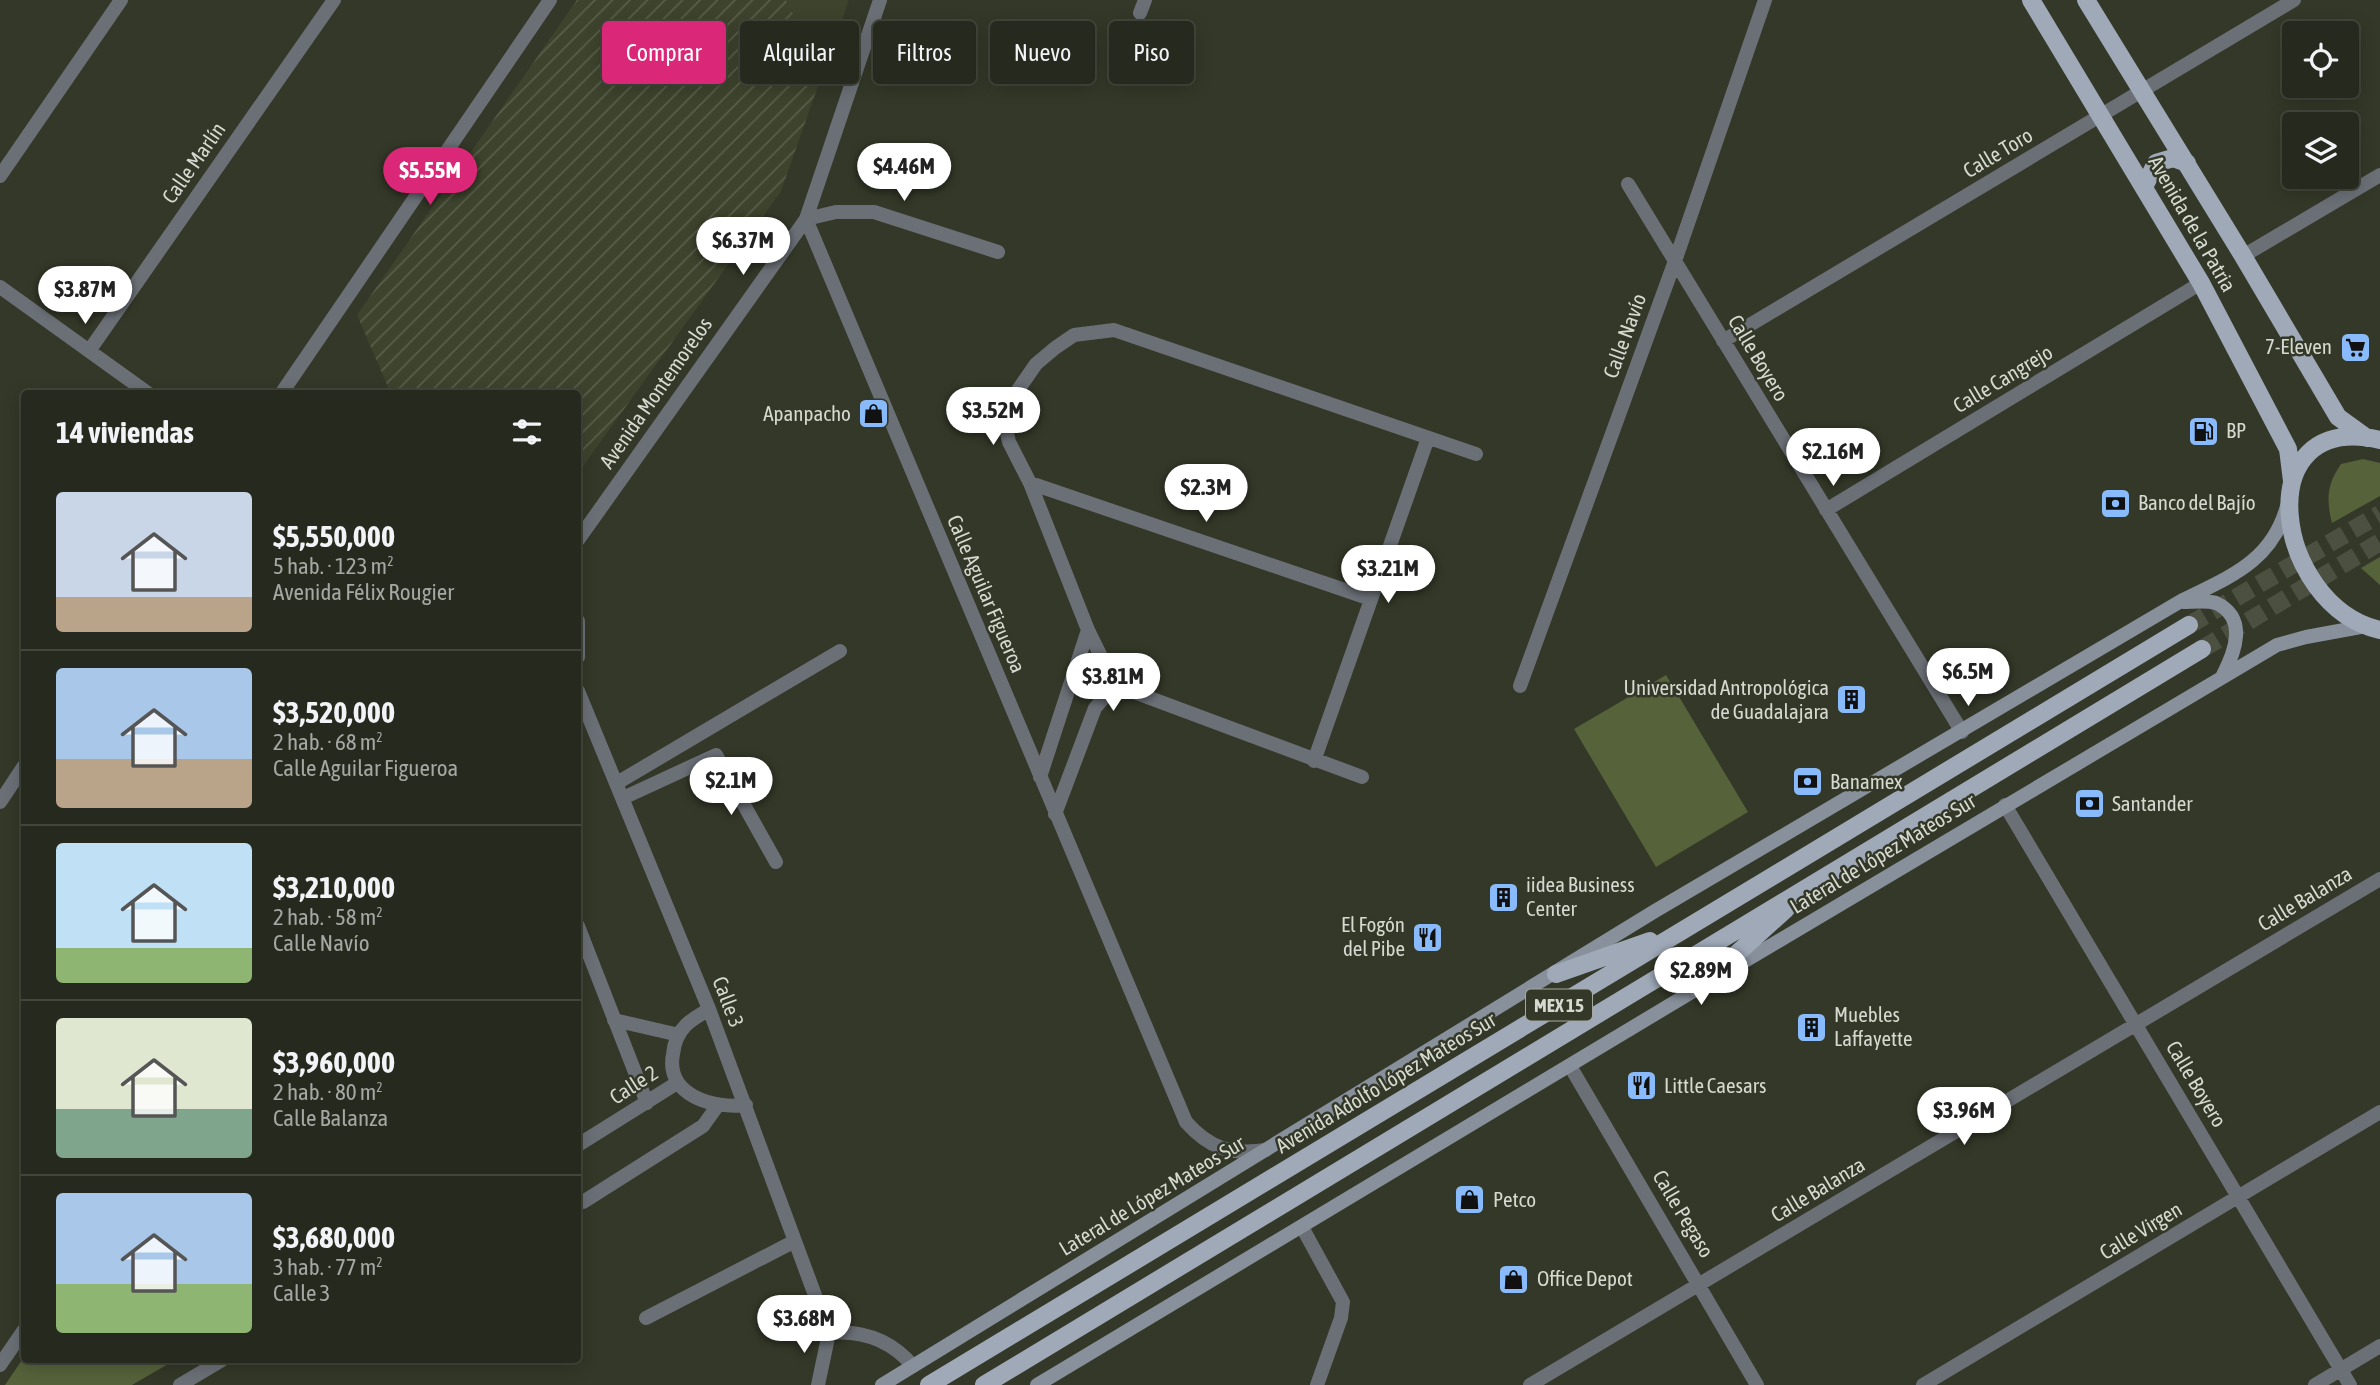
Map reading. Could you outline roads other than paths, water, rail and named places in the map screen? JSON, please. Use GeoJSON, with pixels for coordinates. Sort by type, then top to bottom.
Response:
{"type":"FeatureCollection","features":[{"type":"Feature","properties":{"kind":"main road","name":"Avenida de la Patria"},"geometry":{"type":"LineString","coordinates":[[2031,0],[2201,283],[2288,449],[2292,481]]}},
{"type":"Feature","properties":{"kind":"main road","name":"Avenida de la Patria"},"geometry":{"type":"LineString","coordinates":[[2086,0],[2244,256],[2337,417],[2376,439]]}},
{"type":"Feature","properties":{"kind":"main road"},"geometry":{"type":"LineString","coordinates":[[2145,186],[2156,163],[2174,158],[2187,163]]}},
{"type":"Feature","properties":{"kind":"main road"},"geometry":{"type":"LineString","coordinates":[[2373,628],[2321,594],[2301,562],[2287,506],[2292,481],[2316,447],[2350,436],[2376,439]]}},
{"type":"Feature","properties":{"kind":"main road","name":"Lateral de López Mateos Sur"},"geometry":{"type":"LineString","coordinates":[[882,1385],[1655,911],[2181,601],[2245,568],[2281,530],[2287,506]]}},
{"type":"Feature","properties":{"kind":"main road"},"geometry":{"type":"LineString","coordinates":[[2181,601],[2214,602],[2228,613],[2237,640],[2234,653],[2222,676]]}},
{"type":"Feature","properties":{"kind":"main road","name":"Avenida Adolfo López Mateos Sur"},"geometry":{"type":"LineString","coordinates":[[929,1385],[2189,625]]}},
{"type":"Feature","properties":{"kind":"main road","name":"Lateral de López Mateos Sur"},"geometry":{"type":"LineString","coordinates":[[1037,1385],[2222,676],[2277,645],[2306,636],[2373,628]]}},
{"type":"Feature","properties":{"kind":"main road","name":"MEX 15"},"geometry":{"type":"LineString","coordinates":[[984,1385],[2202,649]]}},
{"type":"Feature","properties":{"kind":"main road"},"geometry":{"type":"LineString","coordinates":[[1698,989],[1816,882]]}},
{"type":"Feature","properties":{"kind":"main road"},"geometry":{"type":"LineString","coordinates":[[1556,974],[1686,929]]}},
{"type":"Feature","properties":{"kind":"street"},"geometry":{"type":"LineString","coordinates":[[0,176],[121,0]]}},
{"type":"Feature","properties":{"kind":"street","name":"Calle Marlín"},"geometry":{"type":"LineString","coordinates":[[89,351],[334,0]]}},
{"type":"Feature","properties":{"kind":"street"},"geometry":{"type":"LineString","coordinates":[[284,390],[550,0]]}},
{"type":"Feature","properties":{"kind":"street","name":"Avenida Montemorelos"},"geometry":{"type":"LineString","coordinates":[[581,536],[806,219],[880,0]]}},
{"type":"Feature","properties":{"kind":"street","name":"Calle Navío"},"geometry":{"type":"LineString","coordinates":[[1520,686],[1675,261],[1765,0]]}},
{"type":"Feature","properties":{"kind":"street","name":"Calle Toro"},"geometry":{"type":"LineString","coordinates":[[1724,341],[2294,0]]}},
{"type":"Feature","properties":{"kind":"street"},"geometry":{"type":"LineString","coordinates":[[2244,256],[2380,175]]}},
{"type":"Feature","properties":{"kind":"street","name":"Calle Boyero"},"geometry":{"type":"LineString","coordinates":[[1628,184],[1962,732]]}},
{"type":"Feature","properties":{"kind":"street"},"geometry":{"type":"LineString","coordinates":[[806,219],[836,212],[874,212],[998,253]]}},
{"type":"Feature","properties":{"kind":"street","name":"Calle Aguilar Figueroa"},"geometry":{"type":"LineString","coordinates":[[806,219],[1186,1122],[1202,1140],[1224,1150],[1268,1150]]}},
{"type":"Feature","properties":{"kind":"street","name":"Calle Cangrejo"},"geometry":{"type":"LineString","coordinates":[[1826,510],[2201,283]]}},
{"type":"Feature","properties":{"kind":"street"},"geometry":{"type":"LineString","coordinates":[[0,287],[143,390]]}},
{"type":"Feature","properties":{"kind":"street"},"geometry":{"type":"LineString","coordinates":[[1362,777],[1115,685],[1088,630],[1030,483],[1009,442],[1005,424],[1018,390],[1037,364],[1074,335],[1114,330],[1476,454]]}},
{"type":"Feature","properties":{"kind":"street"},"geometry":{"type":"LineString","coordinates":[[1314,761],[1428,438]]}},
{"type":"Feature","properties":{"kind":"street"},"geometry":{"type":"LineString","coordinates":[[1030,483],[1371,599]]}},
{"type":"Feature","properties":{"kind":"street"},"geometry":{"type":"LineString","coordinates":[[1040,776],[1088,630]]}},
{"type":"Feature","properties":{"kind":"street"},"geometry":{"type":"LineString","coordinates":[[617,783],[840,651]]}},
{"type":"Feature","properties":{"kind":"street"},"geometry":{"type":"LineString","coordinates":[[1055,814],[1095,708],[1115,685]]}},
{"type":"Feature","properties":{"kind":"street","name":"Calle 3"},"geometry":{"type":"LineString","coordinates":[[581,698],[709,1009],[746,1105],[793,1242],[829,1333]]}},
{"type":"Feature","properties":{"kind":"street"},"geometry":{"type":"LineString","coordinates":[[623,798],[716,755],[776,862]]}},
{"type":"Feature","properties":{"kind":"street"},"geometry":{"type":"LineString","coordinates":[[0,802],[21,770]]}},
{"type":"Feature","properties":{"kind":"street","name":"Calle Boyero"},"geometry":{"type":"LineString","coordinates":[[2005,805],[2350,1385]]}},
{"type":"Feature","properties":{"kind":"street","name":"Calle Balanza"},"geometry":{"type":"LineString","coordinates":[[1530,1385],[2380,879]]}},
{"type":"Feature","properties":{"kind":"street"},"geometry":{"type":"LineString","coordinates":[[581,934],[647,1103]]}},
{"type":"Feature","properties":{"kind":"street"},"geometry":{"type":"LineString","coordinates":[[614,1020],[679,1035],[686,1025],[709,1009]]}},
{"type":"Feature","properties":{"kind":"street","name":"Calle 2"},"geometry":{"type":"LineString","coordinates":[[679,1035],[671,1060],[677,1083],[693,1097],[718,1105],[746,1105]]}},
{"type":"Feature","properties":{"kind":"street","name":"Calle Pegaso"},"geometry":{"type":"LineString","coordinates":[[1570,1066],[1757,1385]]}},
{"type":"Feature","properties":{"kind":"street","name":"Calle 2"},"geometry":{"type":"LineString","coordinates":[[581,1143],[677,1083]]}},
{"type":"Feature","properties":{"kind":"street"},"geometry":{"type":"LineString","coordinates":[[583,1202],[703,1126],[718,1105]]}},
{"type":"Feature","properties":{"kind":"street","name":"Calle Virgen"},"geometry":{"type":"LineString","coordinates":[[1923,1385],[2380,1112]]}},
{"type":"Feature","properties":{"kind":"street"},"geometry":{"type":"LineString","coordinates":[[1302,1227],[1343,1302],[1341,1318],[1317,1385]]}},
{"type":"Feature","properties":{"kind":"street"},"geometry":{"type":"LineString","coordinates":[[646,1318],[793,1242]]}},
{"type":"Feature","properties":{"kind":"street"},"geometry":{"type":"LineString","coordinates":[[818,1385],[820,1364],[829,1333],[860,1333],[881,1340],[902,1354],[913,1366]]}},
{"type":"Feature","properties":{"kind":"street"},"geometry":{"type":"LineString","coordinates":[[0,1365],[21,1334]]}},
{"type":"Feature","properties":{"kind":"street"},"geometry":{"type":"LineString","coordinates":[[2315,1385],[2380,1346]]}},
{"type":"Feature","properties":{"kind":"street"},"geometry":{"type":"LineString","coordinates":[[180,1385],[217,1363]]}},
{"type":"Feature","properties":{"kind":"tunnel"},"geometry":{"type":"LineString","coordinates":[[2189,625],[2380,514]]}},
{"type":"Feature","properties":{"kind":"tunnel"},"geometry":{"type":"LineString","coordinates":[[2202,649],[2380,542]]}},
{"type":"Feature","properties":{"kind":"place","name":"7-Eleven"},"geometry":{"type":"Point","coordinates":[2355,347]}},
{"type":"Feature","properties":{"kind":"place","name":"Apanpacho"},"geometry":{"type":"Point","coordinates":[874,414]}},
{"type":"Feature","properties":{"kind":"place","name":"BP"},"geometry":{"type":"Point","coordinates":[2203,431]}},
{"type":"Feature","properties":{"kind":"place","name":"Banco del Bajío"},"geometry":{"type":"Point","coordinates":[2115,503]}},
{"type":"Feature","properties":{"kind":"place","name":"Universidad Antropológica de Guadalajara"},"geometry":{"type":"Point","coordinates":[1852,700]}},
{"type":"Feature","properties":{"kind":"place","name":"Banamex"},"geometry":{"type":"Point","coordinates":[1807,782]}},
{"type":"Feature","properties":{"kind":"place","name":"Santander"},"geometry":{"type":"Point","coordinates":[2089,804]}},
{"type":"Feature","properties":{"kind":"place","name":"iidea Business Center"},"geometry":{"type":"Point","coordinates":[1503,897]}},
{"type":"Feature","properties":{"kind":"place","name":"El Fogón del Pibe"},"geometry":{"type":"Point","coordinates":[1428,937]}},
{"type":"Feature","properties":{"kind":"place","name":"Muebles Laffayette"},"geometry":{"type":"Point","coordinates":[1811,1027]}},
{"type":"Feature","properties":{"kind":"place","name":"Little Caesars"},"geometry":{"type":"Point","coordinates":[1641,1086]}},
{"type":"Feature","properties":{"kind":"place","name":"Petco"},"geometry":{"type":"Point","coordinates":[1470,1200]}},
{"type":"Feature","properties":{"kind":"place","name":"Office Depot"},"geometry":{"type":"Point","coordinates":[1514,1279]}}]}
